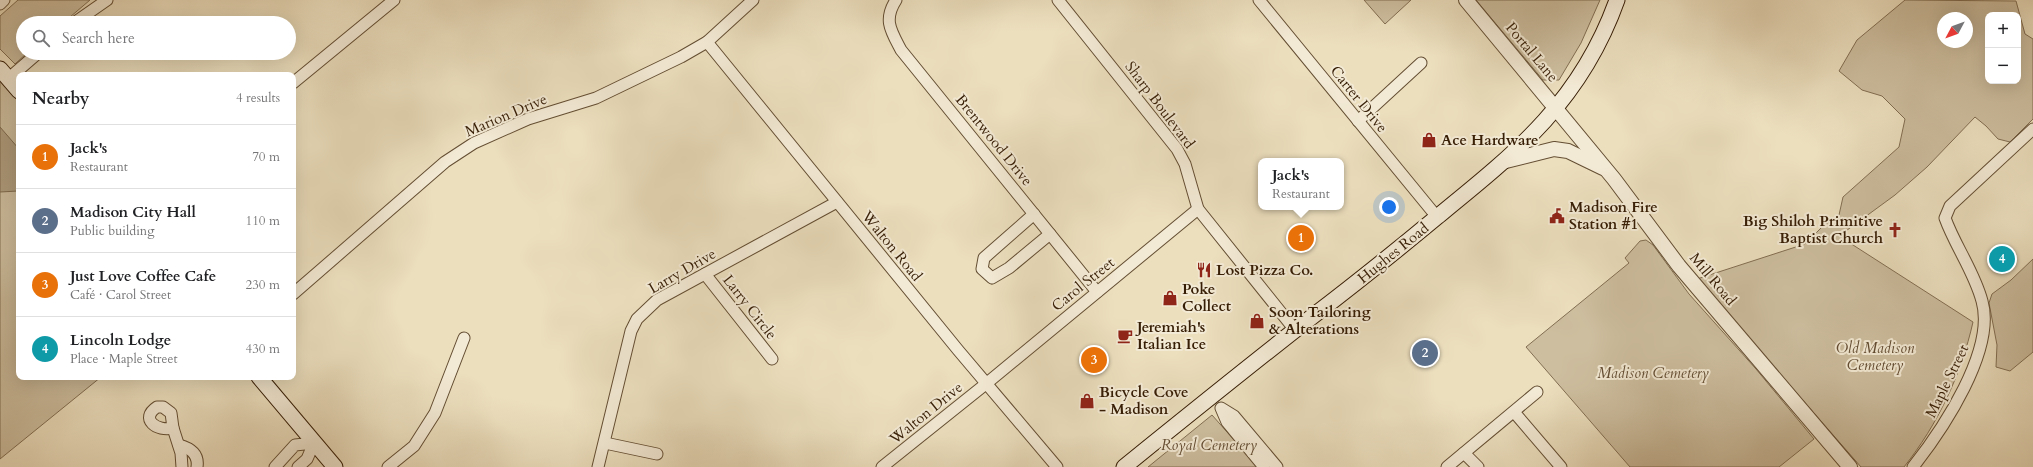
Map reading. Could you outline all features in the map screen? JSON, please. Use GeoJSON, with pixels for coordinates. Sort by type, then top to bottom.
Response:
{"type":"FeatureCollection","features":[{"type":"Feature","properties":{"kind":"main road","name":"Hughes Road"},"geometry":{"type":"LineString","coordinates":[[1124,467],[1210,396],[1437,217],[1506,160],[1536,131],[1556,108],[1584,69],[1598,44],[1617,0]]}},
{"type":"Feature","properties":{"kind":"main road"},"geometry":{"type":"LineString","coordinates":[[4,74],[16,88]]}},
{"type":"Feature","properties":{"kind":"main road"},"geometry":{"type":"LineString","coordinates":[[262,380],[335,467]]}},
{"type":"Feature","properties":{"kind":"street"},"geometry":{"type":"LineString","coordinates":[[0,4],[4,0]]}},
{"type":"Feature","properties":{"kind":"street"},"geometry":{"type":"LineString","coordinates":[[84,16],[107,0]]}},
{"type":"Feature","properties":{"kind":"street"},"geometry":{"type":"LineString","coordinates":[[296,81],[394,0]]}},
{"type":"Feature","properties":{"kind":"street","name":"Marion Drive"},"geometry":{"type":"LineString","coordinates":[[296,291],[445,162],[474,143],[528,119],[596,98],[681,57],[707,42],[754,0]]}},
{"type":"Feature","properties":{"kind":"street","name":"Brentwood Drive"},"geometry":{"type":"LineString","coordinates":[[896,0],[890,9],[889,28],[901,50],[1097,292]]}},
{"type":"Feature","properties":{"kind":"street","name":"Sharp Boulevard"},"geometry":{"type":"LineString","coordinates":[[1058,0],[1177,149],[1185,164],[1198,209],[1295,330]]}},
{"type":"Feature","properties":{"kind":"street","name":"Carter Drive"},"geometry":{"type":"LineString","coordinates":[[1259,0],[1437,217]]}},
{"type":"Feature","properties":{"kind":"street","name":"Portal Lane"},"geometry":{"type":"LineString","coordinates":[[1466,0],[1556,108]]}},
{"type":"Feature","properties":{"kind":"street","name":"Walton Road"},"geometry":{"type":"LineString","coordinates":[[707,42],[836,202],[1057,467]]}},
{"type":"Feature","properties":{"kind":"street"},"geometry":{"type":"LineString","coordinates":[[4,74],[27,60]]}},
{"type":"Feature","properties":{"kind":"street"},"geometry":{"type":"LineString","coordinates":[[1358,121],[1421,63]]}},
{"type":"Feature","properties":{"kind":"street","name":"Mill Road"},"geometry":{"type":"LineString","coordinates":[[1556,108],[1606,170],[1679,266],[1850,467]]}},
{"type":"Feature","properties":{"kind":"street","name":"Maple Street"},"geometry":{"type":"LineString","coordinates":[[1913,467],[1939,433],[1975,362],[1982,343],[1986,319],[1978,287],[1951,235],[1945,218],[1950,206],[2033,129]]}},
{"type":"Feature","properties":{"kind":"street"},"geometry":{"type":"LineString","coordinates":[[1506,160],[1554,149],[1568,151],[1606,170]]}},
{"type":"Feature","properties":{"kind":"street","name":"Larry Drive"},"geometry":{"type":"LineString","coordinates":[[598,467],[606,443],[632,332],[637,319],[657,300],[836,202]]}},
{"type":"Feature","properties":{"kind":"street","name":"Carol Street"},"geometry":{"type":"LineString","coordinates":[[987,383],[1198,209]]}},
{"type":"Feature","properties":{"kind":"street"},"geometry":{"type":"LineString","coordinates":[[1034,214],[984,258],[982,269],[992,278],[1009,268],[1050,234]]}},
{"type":"Feature","properties":{"kind":"street","name":"Larry Circle"},"geometry":{"type":"LineString","coordinates":[[705,274],[772,359]]}},
{"type":"Feature","properties":{"kind":"street"},"geometry":{"type":"LineString","coordinates":[[388,467],[414,446],[435,414],[464,338]]}},
{"type":"Feature","properties":{"kind":"street","name":"Walton Drive"},"geometry":{"type":"LineString","coordinates":[[882,467],[987,383]]}},
{"type":"Feature","properties":{"kind":"street"},"geometry":{"type":"LineString","coordinates":[[1447,467],[1537,392]]}},
{"type":"Feature","properties":{"kind":"street"},"geometry":{"type":"LineString","coordinates":[[1210,396],[1221,408],[1234,416],[1278,467]]}},
{"type":"Feature","properties":{"kind":"street"},"geometry":{"type":"LineString","coordinates":[[1221,408],[1227,422],[1264,467]]}},
{"type":"Feature","properties":{"kind":"street"},"geometry":{"type":"LineString","coordinates":[[1514,412],[1561,467]]}},
{"type":"Feature","properties":{"kind":"street"},"geometry":{"type":"LineString","coordinates":[[173,428],[179,445],[182,467]]}},
{"type":"Feature","properties":{"kind":"street"},"geometry":{"type":"LineString","coordinates":[[275,467],[295,445],[314,442]]}},
{"type":"Feature","properties":{"kind":"street"},"geometry":{"type":"LineString","coordinates":[[298,467],[307,459],[314,442]]}},
{"type":"Feature","properties":{"kind":"street"},"geometry":{"type":"LineString","coordinates":[[606,443],[657,454]]}},
{"type":"Feature","properties":{"kind":"street"},"geometry":{"type":"LineString","coordinates":[[179,445],[192,450],[198,462],[197,467]]}},
{"type":"Feature","properties":{"kind":"street"},"geometry":{"type":"LineString","coordinates":[[1464,453],[1478,467]]}},
{"type":"Feature","properties":{"kind":"green space"},"geometry":{"type":"Polygon","coordinates":[[[18,0],[90,0],[71,16],[16,16],[16,60],[19,60],[15,64],[0,49],[0,16],[18,0]]]}},
{"type":"Feature","properties":{"kind":"green space"},"geometry":{"type":"Polygon","coordinates":[[[1364,0],[1411,0],[1385,24],[1364,0]]]}},
{"type":"Feature","properties":{"kind":"green space"},"geometry":{"type":"Polygon","coordinates":[[[1476,0],[1600,0],[1581,43],[1559,80],[1543,80],[1476,0]]]}},
{"type":"Feature","properties":{"kind":"green space","name":"Old Madison Cemetery"},"geometry":{"type":"Polygon","coordinates":[[[1905,0],[2016,1],[2019,12],[1985,12],[1985,84],[2021,84],[2021,19],[2025,34],[2033,39],[2033,119],[2010,142],[1998,139],[1975,117],[1927,167],[1895,195],[1839,236],[1973,322],[1962,361],[1947,398],[1927,434],[1904,467],[1861,467],[1697,279],[1805,244],[1823,226],[1839,215],[1843,197],[1899,147],[1905,119],[1882,96],[1862,90],[1839,71],[1857,40],[1905,0]]]}},
{"type":"Feature","properties":{"kind":"green space"},"geometry":{"type":"Polygon","coordinates":[[[0,76],[16,95],[16,380],[97,380],[0,459],[0,76]]]}},
{"type":"Feature","properties":{"kind":"green space","name":"Madison Cemetery"},"geometry":{"type":"Polygon","coordinates":[[[1646,240],[1653,245],[1689,294],[1756,369],[1814,439],[1779,467],[1630,467],[1526,347],[1629,263],[1625,258],[1640,241],[1646,240]]]}},
{"type":"Feature","properties":{"kind":"green space"},"geometry":{"type":"Polygon","coordinates":[[[2033,259],[2033,352],[2010,371],[1996,367],[1997,345],[1989,303],[1992,294],[2011,280],[2033,259]]]}},
{"type":"Feature","properties":{"kind":"green space","name":"Royal Cemetery"},"geometry":{"type":"Polygon","coordinates":[[[1212,415],[1258,467],[1148,467],[1212,415]]]}},
{"type":"Feature","properties":{"kind":"shaded area"},"geometry":{"type":"Polygon","coordinates":[[[0,127],[16,146],[16,191],[0,192],[0,127]]]}},
{"type":"Feature","properties":{"kind":"place","name":"Ace Hardware"},"geometry":{"type":"Point","coordinates":[1429,140]}},
{"type":"Feature","properties":{"kind":"place","name":"Madison Fire Station #1"},"geometry":{"type":"Point","coordinates":[1557,216]}},
{"type":"Feature","properties":{"kind":"place","name":"Big Shiloh Primitive Baptist Church"},"geometry":{"type":"Point","coordinates":[1895,230]}},
{"type":"Feature","properties":{"kind":"place","name":"Jack's"},"geometry":{"type":"Point","coordinates":[1301,238]}},
{"type":"Feature","properties":{"kind":"place","name":"Lincoln Lodge"},"geometry":{"type":"Point","coordinates":[2002,259]}},
{"type":"Feature","properties":{"kind":"place","name":"Lost Pizza Co."},"geometry":{"type":"Point","coordinates":[1204,270]}},
{"type":"Feature","properties":{"kind":"place","name":"Poke Collect"},"geometry":{"type":"Point","coordinates":[1170,298]}},
{"type":"Feature","properties":{"kind":"place","name":"Soon Tailoring & Alterations"},"geometry":{"type":"Point","coordinates":[1257,321]}},
{"type":"Feature","properties":{"kind":"place","name":"Jeremiah's Italian Ice"},"geometry":{"type":"Point","coordinates":[1125,336]}},
{"type":"Feature","properties":{"kind":"place","name":"Madison City Hall"},"geometry":{"type":"Point","coordinates":[1425,353]}},
{"type":"Feature","properties":{"kind":"place","name":"Just Love Coffee Cafe"},"geometry":{"type":"Point","coordinates":[1094,360]}},
{"type":"Feature","properties":{"kind":"place","name":"Bicycle Cove - Madison"},"geometry":{"type":"Point","coordinates":[1087,401]}}]}
